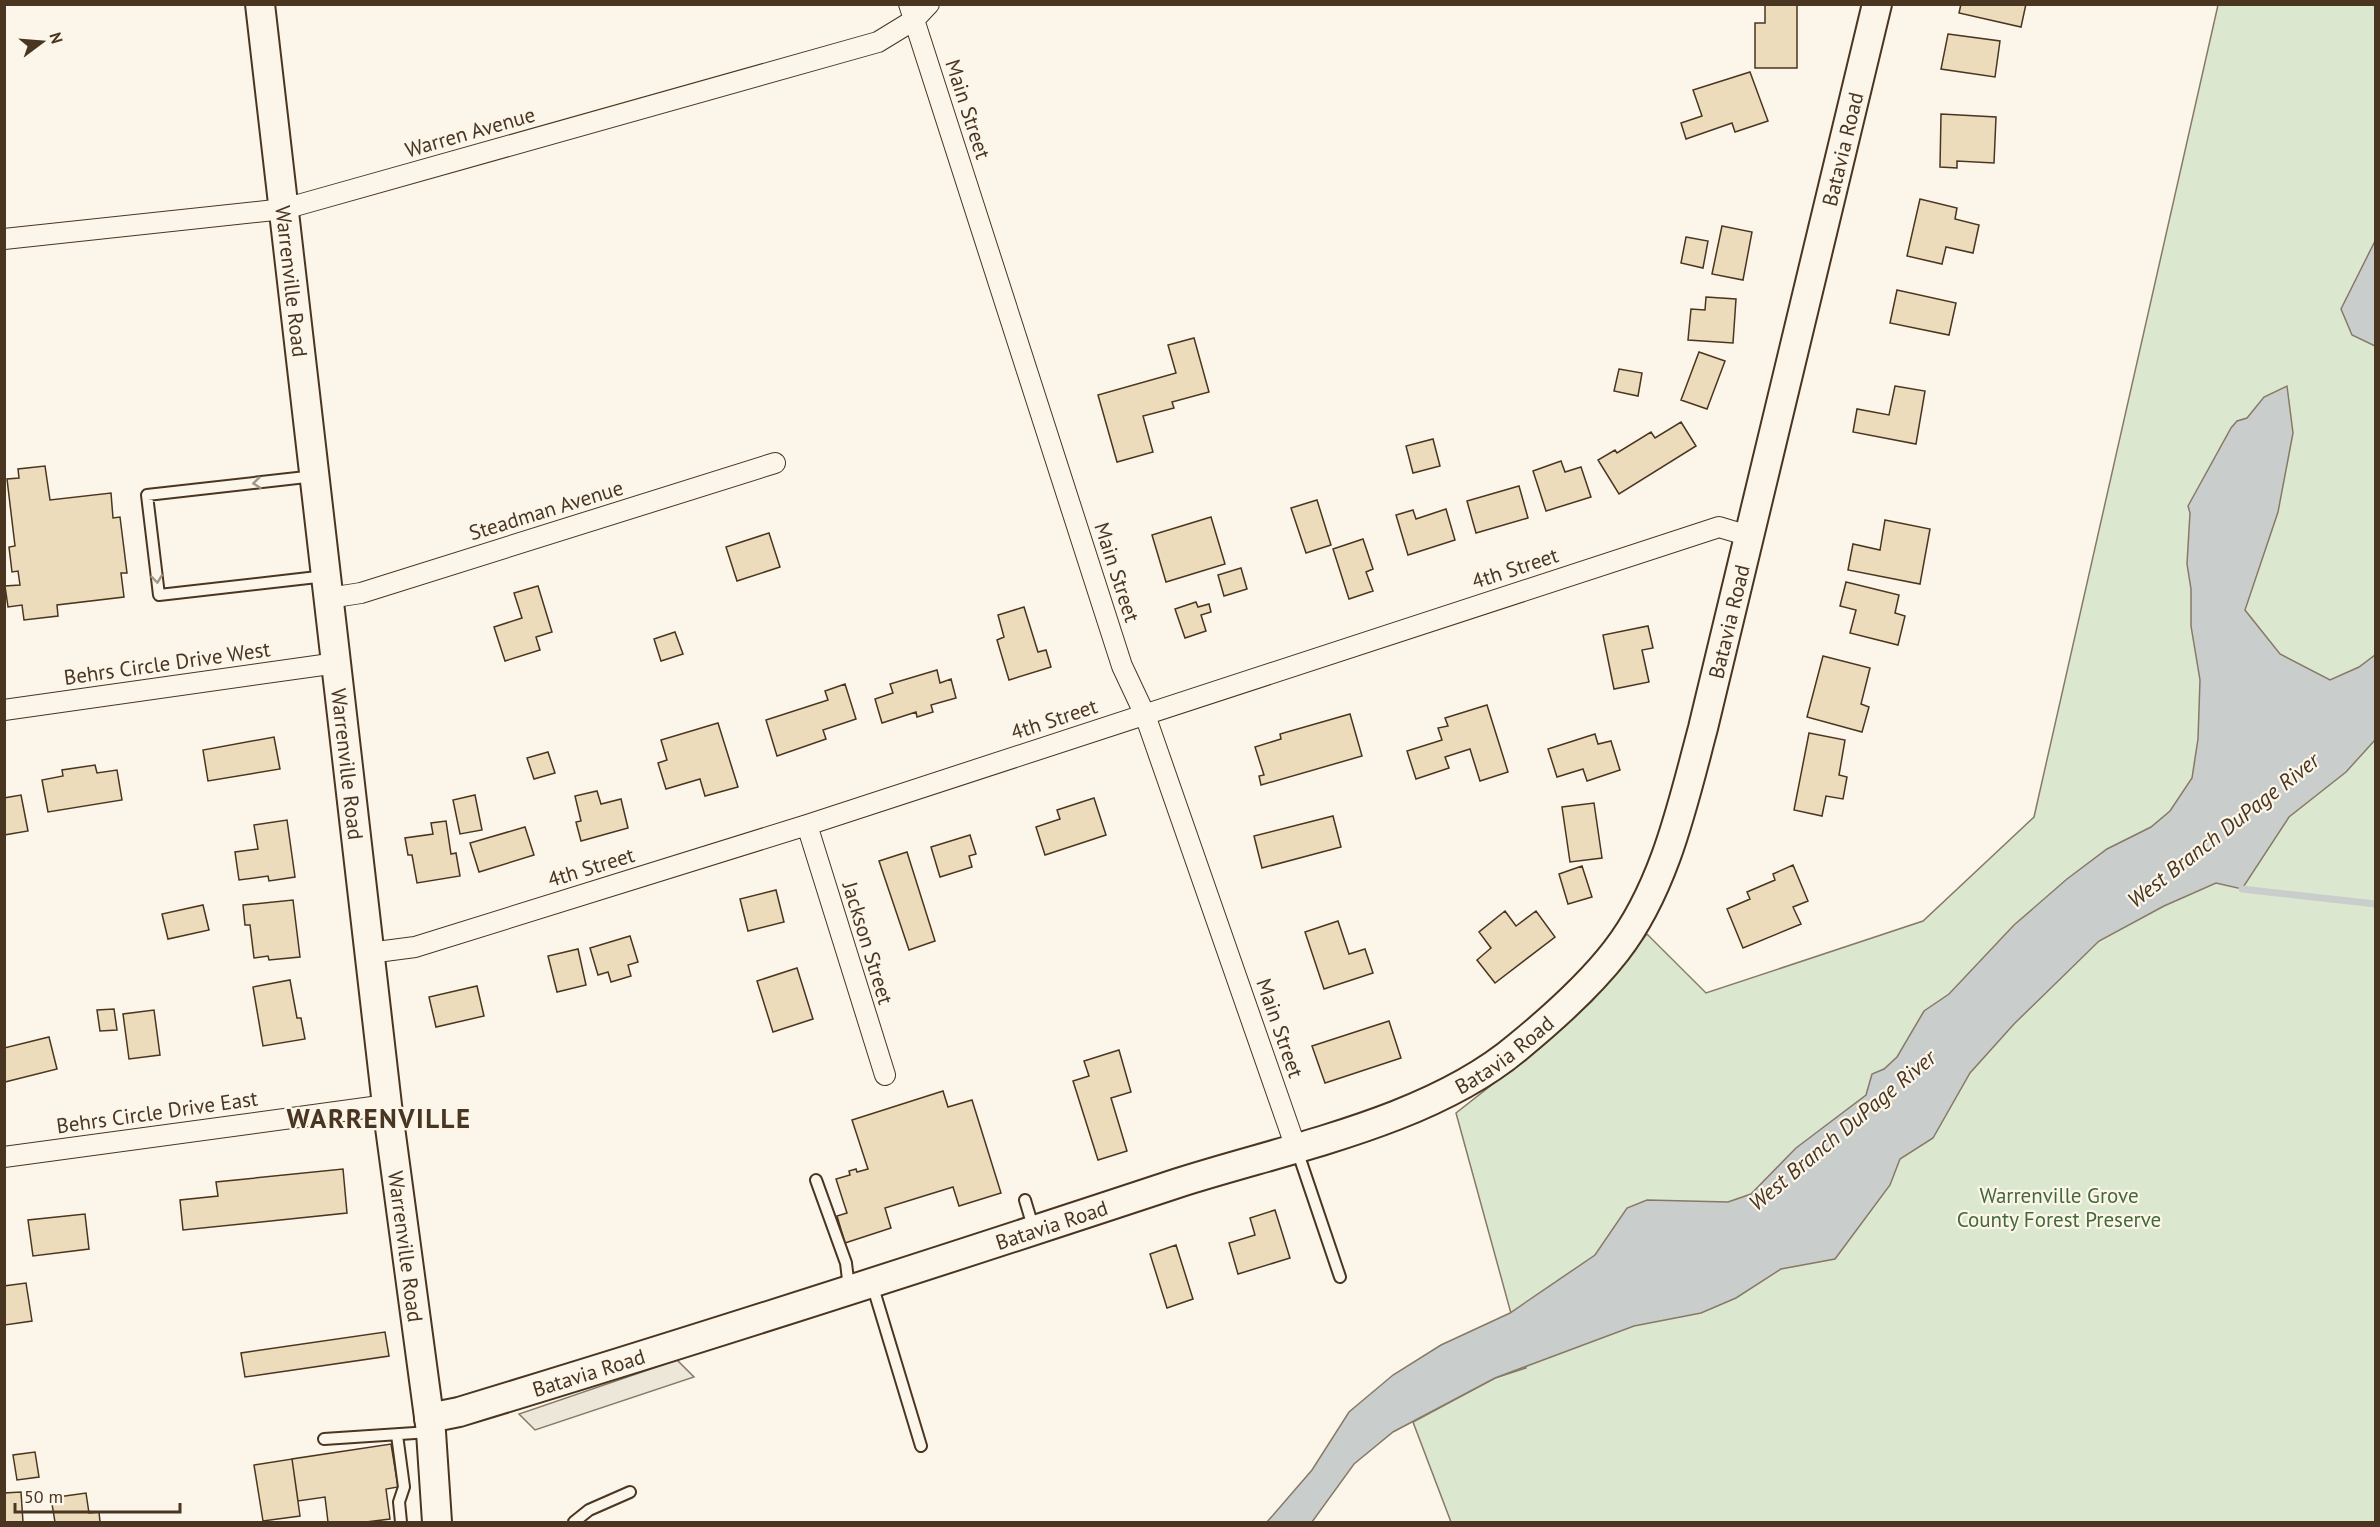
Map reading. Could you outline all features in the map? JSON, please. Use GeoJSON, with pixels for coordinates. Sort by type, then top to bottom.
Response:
{"type":"FeatureCollection","features":[{"type":"Feature","properties":{"kind":"main road","name":"Warrenville Road"},"geometry":{"type":"LineString","coordinates":[[260,4],[387,1105],[430,1425],[437,1522]]}},
{"type":"Feature","properties":{"kind":"main road","name":"Batavia Road"},"geometry":{"type":"LineString","coordinates":[[430,1425],[459,1412],[861,1287],[1296,1148],[1409,1109],[1458,1086],[1516,1049],[1582,987],[1616,951],[1637,918],[1660,868],[1683,801],[1877,4]]}},
{"type":"Feature","properties":{"kind":"street","name":"Warren Avenue"},"geometry":{"type":"LineString","coordinates":[[4,239],[284,208],[878,42],[912,12],[929,4]]}},
{"type":"Feature","properties":{"kind":"street","name":"Main Street"},"geometry":{"type":"LineString","coordinates":[[912,12],[1122,666],[1145,714],[1296,1148]]}},
{"type":"Feature","properties":{"kind":"street","name":"Steadman Avenue"},"geometry":{"type":"LineString","coordinates":[[328,587],[361,593],[775,463]]}},
{"type":"Feature","properties":{"kind":"street","name":"4th Street"},"geometry":{"type":"LineString","coordinates":[[369,953],[416,947],[807,825],[1719,527],[1749,536]]}},
{"type":"Feature","properties":{"kind":"street","name":"Behrs Circle Drive West"},"geometry":{"type":"LineString","coordinates":[[4,710],[337,663]]}},
{"type":"Feature","properties":{"kind":"street","name":"Jackson Street"},"geometry":{"type":"LineString","coordinates":[[807,825],[885,1075]]}},
{"type":"Feature","properties":{"kind":"street","name":"Behrs Circle Drive East"},"geometry":{"type":"LineString","coordinates":[[4,1157],[387,1105]]}},
{"type":"Feature","properties":{"kind":"lane"},"geometry":{"type":"LineString","coordinates":[[315,476],[147,495],[157,584],[159,595],[328,587]]}},
{"type":"Feature","properties":{"kind":"lane"},"geometry":{"type":"LineString","coordinates":[[1296,1148],[1340,1277]]}},
{"type":"Feature","properties":{"kind":"lane"},"geometry":{"type":"LineString","coordinates":[[816,1180],[846,1263],[861,1287],[921,1446]]}},
{"type":"Feature","properties":{"kind":"lane"},"geometry":{"type":"LineString","coordinates":[[1025,1200],[1034,1231]]}},
{"type":"Feature","properties":{"kind":"lane"},"geometry":{"type":"LineString","coordinates":[[324,1439],[398,1435],[430,1425]]}},
{"type":"Feature","properties":{"kind":"lane"},"geometry":{"type":"LineString","coordinates":[[398,1435],[404,1487],[399,1502],[401,1522]]}},
{"type":"Feature","properties":{"kind":"lane"},"geometry":{"type":"LineString","coordinates":[[574,1522],[589,1510],[630,1492]]}},
{"type":"Feature","properties":{"kind":"green space","name":"Warrenville Grove County Forest Preserve"},"geometry":{"type":"Polygon","coordinates":[[[2218,5],[2375,5],[2375,1522],[1451,1522],[1413,1422],[1495,1378],[1526,1368],[1456,1113],[1535,1051],[1592,1001],[1647,934],[1706,993],[1923,921],[2034,817],[2218,5]]]}},
{"type":"Feature","properties":{"kind":"shaded area"},"geometry":{"type":"Polygon","coordinates":[[[677,1360],[694,1377],[535,1430],[519,1414],[677,1360]]]}},
{"type":"Feature","properties":{"kind":"water"},"geometry":{"type":"Polygon","coordinates":[[[2375,241],[2376,346],[2352,335],[2341,309],[2375,241]]]}},
{"type":"Feature","properties":{"kind":"water","name":"West Branch DuPage River"},"geometry":{"type":"Polygon","coordinates":[[[2287,386],[2293,433],[2278,512],[2245,610],[2280,654],[2330,680],[2359,667],[2375,655],[2375,740],[2346,772],[2289,817],[2242,889],[2216,883],[2164,906],[2099,941],[2014,1024],[1970,1073],[1933,1138],[1900,1159],[1890,1185],[1835,1259],[1781,1269],[1736,1298],[1701,1313],[1634,1326],[1495,1378],[1393,1432],[1354,1464],[1312,1522],[1267,1522],[1312,1470],[1349,1412],[1393,1375],[1441,1345],[1510,1313],[1595,1255],[1627,1208],[1647,1200],[1728,1202],[1751,1194],[1796,1148],[1866,1095],[1872,1074],[1884,1069],[1897,1057],[1924,1011],[1949,994],[2014,925],[2067,879],[2107,849],[2151,827],[2170,811],[2192,778],[2198,739],[2200,680],[2191,626],[2191,589],[2187,564],[2190,513],[2188,506],[2231,428],[2237,421],[2247,418],[2264,397],[2287,386]]]}},
{"type":"Feature","properties":{"kind":"building"},"geometry":{"type":"Polygon","coordinates":[[[1765,4],[1797,4],[1797,68],[1755,68],[1755,23],[1765,23],[1765,4]]]}},
{"type":"Feature","properties":{"kind":"building"},"geometry":{"type":"Polygon","coordinates":[[[1961,4],[2026,4],[2021,27],[1959,13],[1961,4]]]}},
{"type":"Feature","properties":{"kind":"building"},"geometry":{"type":"Polygon","coordinates":[[[1948,34],[2000,41],[1995,77],[1941,69],[1948,34]]]}},
{"type":"Feature","properties":{"kind":"building"},"geometry":{"type":"Polygon","coordinates":[[[1750,72],[1768,121],[1735,132],[1732,123],[1686,139],[1681,123],[1702,116],[1693,90],[1750,72]]]}},
{"type":"Feature","properties":{"kind":"building"},"geometry":{"type":"Polygon","coordinates":[[[1941,114],[1996,117],[1994,163],[1957,161],[1957,168],[1940,167],[1941,114]]]}},
{"type":"Feature","properties":{"kind":"building"},"geometry":{"type":"Polygon","coordinates":[[[1920,199],[1957,208],[1955,219],[1979,225],[1973,253],[1946,247],[1942,264],[1907,256],[1920,199]]]}},
{"type":"Feature","properties":{"kind":"building"},"geometry":{"type":"Polygon","coordinates":[[[1722,226],[1752,232],[1743,280],[1712,274],[1722,226]]]}},
{"type":"Feature","properties":{"kind":"building"},"geometry":{"type":"Polygon","coordinates":[[[1686,237],[1708,241],[1703,268],[1681,263],[1686,237]]]}},
{"type":"Feature","properties":{"kind":"building"},"geometry":{"type":"Polygon","coordinates":[[[1897,290],[1956,303],[1949,335],[1890,323],[1897,290]]]}},
{"type":"Feature","properties":{"kind":"building"},"geometry":{"type":"Polygon","coordinates":[[[1706,297],[1736,299],[1733,343],[1688,340],[1691,309],[1705,310],[1706,297]]]}},
{"type":"Feature","properties":{"kind":"building"},"geometry":{"type":"Polygon","coordinates":[[[1194,338],[1209,392],[1172,402],[1174,408],[1143,416],[1153,452],[1117,462],[1098,395],[1176,373],[1168,345],[1194,338]]]}},
{"type":"Feature","properties":{"kind":"building"},"geometry":{"type":"Polygon","coordinates":[[[1699,352],[1725,361],[1707,409],[1681,400],[1699,352]]]}},
{"type":"Feature","properties":{"kind":"building"},"geometry":{"type":"Polygon","coordinates":[[[1619,369],[1642,373],[1638,396],[1614,391],[1619,369]]]}},
{"type":"Feature","properties":{"kind":"building"},"geometry":{"type":"Polygon","coordinates":[[[1895,386],[1925,391],[1916,444],[1853,432],[1857,409],[1889,415],[1895,386]]]}},
{"type":"Feature","properties":{"kind":"building"},"geometry":{"type":"Polygon","coordinates":[[[1681,422],[1696,446],[1619,494],[1598,460],[1615,450],[1617,453],[1651,432],[1655,438],[1681,422]]]}},
{"type":"Feature","properties":{"kind":"building"},"geometry":{"type":"Polygon","coordinates":[[[1433,439],[1440,466],[1413,473],[1406,446],[1433,439]]]}},
{"type":"Feature","properties":{"kind":"building"},"geometry":{"type":"Polygon","coordinates":[[[1561,461],[1565,472],[1581,467],[1591,497],[1546,511],[1533,471],[1561,461]]]}},
{"type":"Feature","properties":{"kind":"building"},"geometry":{"type":"Polygon","coordinates":[[[45,466],[50,500],[111,493],[113,518],[120,517],[127,573],[121,573],[124,597],[57,605],[58,616],[24,620],[22,605],[8,607],[5,586],[20,585],[18,571],[12,572],[9,547],[15,546],[7,479],[19,478],[18,469],[45,466]]]}},
{"type":"Feature","properties":{"kind":"building"},"geometry":{"type":"Polygon","coordinates":[[[1519,486],[1528,518],[1476,533],[1467,501],[1519,486]]]}},
{"type":"Feature","properties":{"kind":"building"},"geometry":{"type":"Polygon","coordinates":[[[1317,500],[1331,545],[1306,553],[1291,508],[1317,500]]]}},
{"type":"Feature","properties":{"kind":"building"},"geometry":{"type":"Polygon","coordinates":[[[1446,509],[1455,540],[1408,555],[1396,515],[1413,510],[1416,519],[1446,509]]]}},
{"type":"Feature","properties":{"kind":"building"},"geometry":{"type":"Polygon","coordinates":[[[1211,517],[1225,564],[1166,582],[1152,535],[1211,517]]]}},
{"type":"Feature","properties":{"kind":"building"},"geometry":{"type":"Polygon","coordinates":[[[1885,520],[1930,529],[1920,584],[1848,570],[1853,544],[1880,550],[1885,520]]]}},
{"type":"Feature","properties":{"kind":"building"},"geometry":{"type":"Polygon","coordinates":[[[769,533],[780,567],[737,581],[726,547],[769,533]]]}},
{"type":"Feature","properties":{"kind":"building"},"geometry":{"type":"Polygon","coordinates":[[[1363,539],[1373,569],[1366,572],[1373,591],[1349,599],[1333,549],[1363,539]]]}},
{"type":"Feature","properties":{"kind":"building"},"geometry":{"type":"Polygon","coordinates":[[[1241,568],[1247,589],[1224,596],[1218,575],[1241,568]]]}},
{"type":"Feature","properties":{"kind":"building"},"geometry":{"type":"Polygon","coordinates":[[[1846,582],[1899,595],[1895,613],[1905,616],[1898,645],[1850,633],[1856,610],[1840,606],[1846,582]]]}},
{"type":"Feature","properties":{"kind":"building"},"geometry":{"type":"Polygon","coordinates":[[[538,586],[552,632],[536,637],[540,650],[505,661],[494,627],[522,618],[514,593],[538,586]]]}},
{"type":"Feature","properties":{"kind":"building"},"geometry":{"type":"Polygon","coordinates":[[[1196,602],[1198,607],[1209,604],[1211,612],[1201,615],[1206,631],[1185,638],[1175,609],[1196,602]]]}},
{"type":"Feature","properties":{"kind":"building"},"geometry":{"type":"Polygon","coordinates":[[[1024,607],[1038,652],[1046,650],[1051,667],[1009,680],[997,640],[1004,637],[998,615],[1024,607]]]}},
{"type":"Feature","properties":{"kind":"building"},"geometry":{"type":"Polygon","coordinates":[[[1648,626],[1653,648],[1642,650],[1649,682],[1614,689],[1603,635],[1648,626]]]}},
{"type":"Feature","properties":{"kind":"building"},"geometry":{"type":"Polygon","coordinates":[[[675,632],[683,654],[661,661],[654,639],[675,632]]]}},
{"type":"Feature","properties":{"kind":"building"},"geometry":{"type":"Polygon","coordinates":[[[1823,656],[1870,668],[1861,704],[1869,707],[1862,732],[1807,717],[1823,656]]]}},
{"type":"Feature","properties":{"kind":"building"},"geometry":{"type":"Polygon","coordinates":[[[937,670],[940,683],[951,679],[956,698],[931,705],[933,712],[917,717],[916,712],[882,723],[875,699],[893,693],[890,684],[937,670]]]}},
{"type":"Feature","properties":{"kind":"building"},"geometry":{"type":"Polygon","coordinates":[[[845,684],[856,719],[823,730],[826,739],[777,756],[766,720],[828,700],[825,691],[845,684]]]}},
{"type":"Feature","properties":{"kind":"building"},"geometry":{"type":"Polygon","coordinates":[[[1487,705],[1508,772],[1480,781],[1470,749],[1445,757],[1449,768],[1416,779],[1407,751],[1442,740],[1438,728],[1448,726],[1445,718],[1487,705]]]}},
{"type":"Feature","properties":{"kind":"building"},"geometry":{"type":"Polygon","coordinates":[[[1350,714],[1362,756],[1261,785],[1259,776],[1264,775],[1255,747],[1281,739],[1280,734],[1350,714]]]}},
{"type":"Feature","properties":{"kind":"building"},"geometry":{"type":"Polygon","coordinates":[[[718,723],[738,787],[705,796],[700,779],[666,789],[658,763],[667,760],[661,740],[718,723]]]}},
{"type":"Feature","properties":{"kind":"building"},"geometry":{"type":"Polygon","coordinates":[[[1809,733],[1845,740],[1839,775],[1847,777],[1843,799],[1826,796],[1822,816],[1794,810],[1809,733]]]}},
{"type":"Feature","properties":{"kind":"building"},"geometry":{"type":"Polygon","coordinates":[[[1595,734],[1598,744],[1611,741],[1620,770],[1587,781],[1583,769],[1557,777],[1548,749],[1595,734]]]}},
{"type":"Feature","properties":{"kind":"building"},"geometry":{"type":"Polygon","coordinates":[[[274,737],[280,769],[208,781],[203,750],[274,737]]]}},
{"type":"Feature","properties":{"kind":"building"},"geometry":{"type":"Polygon","coordinates":[[[548,752],[555,773],[534,779],[527,758],[548,752]]]}},
{"type":"Feature","properties":{"kind":"building"},"geometry":{"type":"Polygon","coordinates":[[[95,765],[97,773],[117,770],[122,800],[48,812],[42,780],[63,776],[62,770],[95,765]]]}},
{"type":"Feature","properties":{"kind":"building"},"geometry":{"type":"Polygon","coordinates":[[[597,791],[601,804],[621,799],[628,828],[581,841],[576,822],[581,821],[575,796],[597,791]]]}},
{"type":"Feature","properties":{"kind":"building"},"geometry":{"type":"Polygon","coordinates":[[[21,795],[28,831],[4,835],[4,798],[21,795]]]}},
{"type":"Feature","properties":{"kind":"building"},"geometry":{"type":"Polygon","coordinates":[[[475,795],[482,830],[460,834],[453,800],[475,795]]]}},
{"type":"Feature","properties":{"kind":"building"},"geometry":{"type":"Polygon","coordinates":[[[1094,798],[1106,835],[1045,855],[1036,827],[1060,819],[1057,810],[1094,798]]]}},
{"type":"Feature","properties":{"kind":"building"},"geometry":{"type":"Polygon","coordinates":[[[1594,803],[1602,858],[1570,862],[1562,807],[1594,803]]]}},
{"type":"Feature","properties":{"kind":"building"},"geometry":{"type":"Polygon","coordinates":[[[1333,816],[1341,847],[1262,868],[1254,836],[1333,816]]]}},
{"type":"Feature","properties":{"kind":"building"},"geometry":{"type":"Polygon","coordinates":[[[287,820],[295,877],[269,881],[268,876],[239,880],[235,852],[258,849],[254,825],[287,820]]]}},
{"type":"Feature","properties":{"kind":"building"},"geometry":{"type":"Polygon","coordinates":[[[446,821],[451,854],[456,853],[460,876],[417,883],[412,855],[408,855],[405,838],[433,834],[431,823],[446,821]]]}},
{"type":"Feature","properties":{"kind":"building"},"geometry":{"type":"Polygon","coordinates":[[[525,827],[534,855],[479,872],[470,843],[525,827]]]}},
{"type":"Feature","properties":{"kind":"building"},"geometry":{"type":"Polygon","coordinates":[[[970,835],[976,854],[969,856],[972,867],[940,877],[931,847],[970,835]]]}},
{"type":"Feature","properties":{"kind":"building"},"geometry":{"type":"Polygon","coordinates":[[[907,852],[935,941],[909,950],[879,861],[907,852]]]}},
{"type":"Feature","properties":{"kind":"building"},"geometry":{"type":"Polygon","coordinates":[[[1793,865],[1808,901],[1793,907],[1801,924],[1743,948],[1727,909],[1750,899],[1747,892],[1775,880],[1773,874],[1793,865]]]}},
{"type":"Feature","properties":{"kind":"building"},"geometry":{"type":"Polygon","coordinates":[[[1582,866],[1592,897],[1568,904],[1559,874],[1582,866]]]}},
{"type":"Feature","properties":{"kind":"building"},"geometry":{"type":"Polygon","coordinates":[[[776,890],[784,922],[748,931],[740,899],[776,890]]]}},
{"type":"Feature","properties":{"kind":"building"},"geometry":{"type":"Polygon","coordinates":[[[293,900],[300,957],[269,960],[268,956],[254,958],[250,925],[245,925],[243,905],[293,900]]]}},
{"type":"Feature","properties":{"kind":"building"},"geometry":{"type":"Polygon","coordinates":[[[203,905],[209,930],[168,939],[162,914],[203,905]]]}},
{"type":"Feature","properties":{"kind":"building"},"geometry":{"type":"Polygon","coordinates":[[[1505,911],[1516,926],[1536,911],[1555,937],[1495,983],[1477,960],[1491,948],[1479,932],[1505,911]]]}},
{"type":"Feature","properties":{"kind":"building"},"geometry":{"type":"Polygon","coordinates":[[[1338,921],[1349,954],[1365,949],[1373,973],[1324,989],[1305,932],[1338,921]]]}},
{"type":"Feature","properties":{"kind":"building"},"geometry":{"type":"Polygon","coordinates":[[[630,936],[638,962],[628,965],[631,976],[611,982],[608,972],[598,975],[590,948],[630,936]]]}},
{"type":"Feature","properties":{"kind":"building"},"geometry":{"type":"Polygon","coordinates":[[[578,949],[586,985],[557,992],[548,956],[578,949]]]}},
{"type":"Feature","properties":{"kind":"building"},"geometry":{"type":"Polygon","coordinates":[[[797,968],[813,1019],[773,1032],[757,981],[797,968]]]}},
{"type":"Feature","properties":{"kind":"building"},"geometry":{"type":"Polygon","coordinates":[[[290,980],[297,1018],[301,1018],[305,1039],[263,1046],[253,987],[290,980]]]}},
{"type":"Feature","properties":{"kind":"building"},"geometry":{"type":"Polygon","coordinates":[[[477,986],[484,1016],[436,1027],[429,997],[477,986]]]}},
{"type":"Feature","properties":{"kind":"building"},"geometry":{"type":"Polygon","coordinates":[[[114,1009],[117,1030],[100,1031],[97,1010],[114,1009]]]}},
{"type":"Feature","properties":{"kind":"building"},"geometry":{"type":"Polygon","coordinates":[[[154,1010],[160,1055],[129,1059],[123,1014],[154,1010]]]}},
{"type":"Feature","properties":{"kind":"building"},"geometry":{"type":"Polygon","coordinates":[[[1389,1021],[1401,1058],[1325,1083],[1312,1046],[1389,1021]]]}},
{"type":"Feature","properties":{"kind":"building"},"geometry":{"type":"Polygon","coordinates":[[[49,1037],[57,1069],[5,1082],[4,1048],[49,1037]]]}},
{"type":"Feature","properties":{"kind":"building"},"geometry":{"type":"Polygon","coordinates":[[[1119,1050],[1131,1092],[1111,1098],[1127,1151],[1098,1160],[1073,1081],[1089,1076],[1084,1061],[1119,1050]]]}},
{"type":"Feature","properties":{"kind":"building"},"geometry":{"type":"Polygon","coordinates":[[[943,1091],[948,1107],[972,1100],[1001,1193],[959,1206],[953,1187],[885,1208],[891,1228],[845,1243],[837,1216],[847,1213],[836,1179],[850,1175],[849,1171],[856,1169],[857,1172],[868,1169],[852,1120],[943,1091]]]}},
{"type":"Feature","properties":{"kind":"building"},"geometry":{"type":"Polygon","coordinates":[[[343,1169],[347,1213],[183,1230],[180,1200],[218,1196],[216,1182],[343,1169]]]}},
{"type":"Feature","properties":{"kind":"building"},"geometry":{"type":"Polygon","coordinates":[[[1275,1210],[1290,1258],[1238,1274],[1229,1243],[1255,1235],[1250,1218],[1275,1210]]]}},
{"type":"Feature","properties":{"kind":"building"},"geometry":{"type":"Polygon","coordinates":[[[85,1214],[89,1249],[33,1256],[28,1220],[85,1214]]]}},
{"type":"Feature","properties":{"kind":"building"},"geometry":{"type":"Polygon","coordinates":[[[1176,1245],[1193,1299],[1167,1308],[1150,1254],[1176,1245]]]}},
{"type":"Feature","properties":{"kind":"building"},"geometry":{"type":"Polygon","coordinates":[[[26,1283],[32,1321],[5,1325],[4,1286],[26,1283]]]}},
{"type":"Feature","properties":{"kind":"building"},"geometry":{"type":"Polygon","coordinates":[[[385,1332],[389,1356],[245,1377],[241,1353],[385,1332]]]}},
{"type":"Feature","properties":{"kind":"building"},"geometry":{"type":"Polygon","coordinates":[[[391,1444],[398,1487],[386,1489],[390,1519],[366,1522],[328,1522],[325,1497],[298,1501],[292,1459],[391,1444]]]}},
{"type":"Feature","properties":{"kind":"building"},"geometry":{"type":"Polygon","coordinates":[[[35,1452],[39,1477],[17,1480],[13,1455],[35,1452]]]}},
{"type":"Feature","properties":{"kind":"building"},"geometry":{"type":"Polygon","coordinates":[[[292,1459],[300,1516],[263,1521],[254,1465],[292,1459]]]}},
{"type":"Feature","properties":{"kind":"building"},"geometry":{"type":"Polygon","coordinates":[[[21,1492],[23,1522],[4,1522],[4,1493],[21,1492]]]}},
{"type":"Feature","properties":{"kind":"building"},"geometry":{"type":"Polygon","coordinates":[[[86,1493],[89,1513],[99,1512],[100,1522],[55,1522],[51,1498],[86,1493]]]}},
{"type":"Feature","properties":{"kind":"waterway"},"geometry":{"type":"LineString","coordinates":[[2242,889],[2376,904]]}},
{"type":"Feature","properties":{"kind":"district","name":"WARRENVILLE"},"geometry":{"type":"Point","coordinates":[379,1118]}}]}
